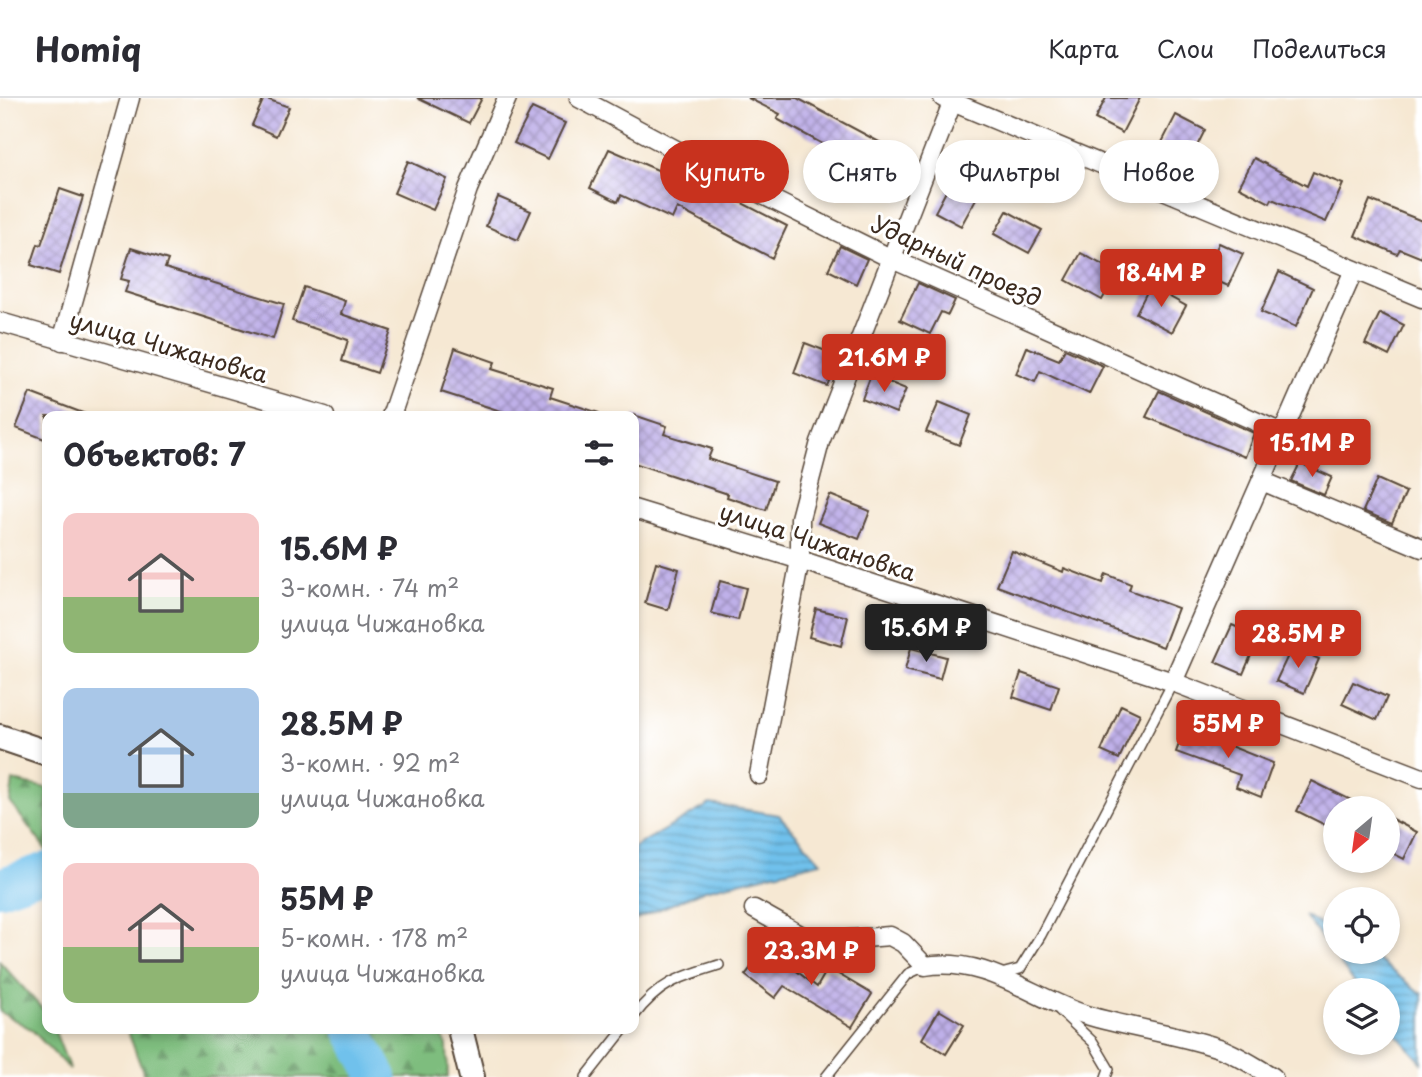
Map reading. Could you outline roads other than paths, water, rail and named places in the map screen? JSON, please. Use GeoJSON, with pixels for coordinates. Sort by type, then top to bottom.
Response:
{"type":"FeatureCollection","features":[{"type":"Feature","properties":{"kind":"street"},"geometry":{"type":"LineString","coordinates":[[62,341],[130,98]]}},
{"type":"Feature","properties":{"kind":"street"},"geometry":{"type":"LineString","coordinates":[[393,411],[468,189],[507,98]]}},
{"type":"Feature","properties":{"kind":"street","name":"Ударный проезд"},"geometry":{"type":"LineString","coordinates":[[579,98],[735,181],[892,258],[1282,433]]}},
{"type":"Feature","properties":{"kind":"street"},"geometry":{"type":"LineString","coordinates":[[759,775],[800,560],[800,518],[820,442],[950,100],[1422,298]]}},
{"type":"Feature","properties":{"kind":"street"},"geometry":{"type":"LineString","coordinates":[[1173,682],[1354,270]]}},
{"type":"Feature","properties":{"kind":"street","name":"улица Чижановка"},"geometry":{"type":"LineString","coordinates":[[0,322],[307,411]]}},
{"type":"Feature","properties":{"kind":"street"},"geometry":{"type":"LineString","coordinates":[[1262,481],[1422,548]]}},
{"type":"Feature","properties":{"kind":"street","name":"улица Чижановка"},"geometry":{"type":"LineString","coordinates":[[639,511],[800,560],[1173,682],[1422,778]]}},
{"type":"Feature","properties":{"kind":"street"},"geometry":{"type":"LineString","coordinates":[[0,737],[42,751]]}},
{"type":"Feature","properties":{"kind":"street"},"geometry":{"type":"LineString","coordinates":[[754,909],[802,936],[814,939],[826,941],[890,936],[903,943],[925,966],[940,963],[1000,975],[1051,1002],[1087,1015],[1219,1047],[1273,1077]]}},
{"type":"Feature","properties":{"kind":"street"},"geometry":{"type":"LineString","coordinates":[[461,1034],[472,1077]]}},
{"type":"Feature","properties":{"kind":"lane"},"geometry":{"type":"LineString","coordinates":[[1000,975],[1020,969],[1041,935],[1173,682]]}},
{"type":"Feature","properties":{"kind":"lane"},"geometry":{"type":"LineString","coordinates":[[639,1009],[649,996],[671,979],[719,965]]}},
{"type":"Feature","properties":{"kind":"lane"},"geometry":{"type":"LineString","coordinates":[[826,1077],[908,974],[925,966]]}},
{"type":"Feature","properties":{"kind":"lane"},"geometry":{"type":"LineString","coordinates":[[1051,1002],[1093,1042],[1109,1069],[1106,1077]]}},
{"type":"Feature","properties":{"kind":"lane"},"geometry":{"type":"LineString","coordinates":[[586,1077],[620,1034]]}},
{"type":"Feature","properties":{"kind":"water"},"geometry":{"type":"Polygon","coordinates":[[[710,804],[779,815],[821,862],[705,890],[639,918],[639,844],[710,804]]]}},
{"type":"Feature","properties":{"kind":"water"},"geometry":{"type":"Polygon","coordinates":[[[1304,915],[1323,925],[1323,940],[1304,915]]]}},
{"type":"Feature","properties":{"kind":"water"},"geometry":{"type":"Polygon","coordinates":[[[1341,964],[1383,964],[1422,994],[1422,1063],[1400,1038],[1400,978],[1351,978],[1341,964]]]}},
{"type":"Feature","properties":{"kind":"waterway"},"geometry":{"type":"LineString","coordinates":[[0,887],[42,873]]}},
{"type":"Feature","properties":{"kind":"waterway"},"geometry":{"type":"LineString","coordinates":[[355,1034],[378,1077]]}}]}
